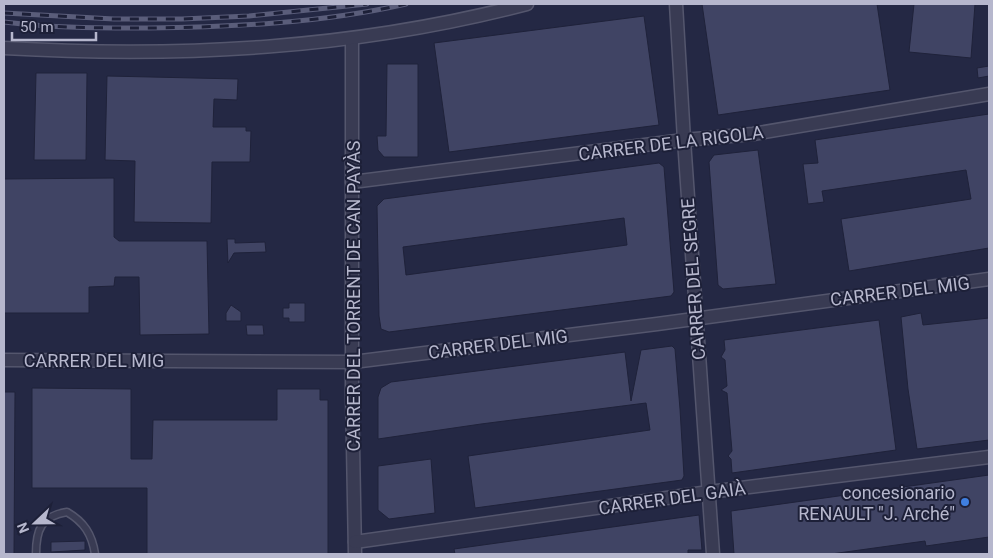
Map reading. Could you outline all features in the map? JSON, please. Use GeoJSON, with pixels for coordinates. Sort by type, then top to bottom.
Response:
{"type":"FeatureCollection","features":[{"type":"Feature","properties":{"kind":"street"},"geometry":{"type":"LineString","coordinates":[[4,48],[86,52],[219,51],[352,39],[451,22],[527,4]]}},
{"type":"Feature","properties":{"kind":"street","name":"CARRER DEL SEGRE"},"geometry":{"type":"LineString","coordinates":[[676,4],[713,554]]}},
{"type":"Feature","properties":{"kind":"street","name":"CARRER DEL TORRENT DE CAN PAYÀS"},"geometry":{"type":"LineString","coordinates":[[352,39],[352,362],[355,548]]}},
{"type":"Feature","properties":{"kind":"street","name":"CARRER DE LA RIGOLA"},"geometry":{"type":"LineString","coordinates":[[352,182],[684,140],[753,134],[989,94]]}},
{"type":"Feature","properties":{"kind":"street","name":"CARRER DEL MIG"},"geometry":{"type":"LineString","coordinates":[[4,360],[352,362],[657,324],[696,317],[989,279]]}},
{"type":"Feature","properties":{"kind":"street","name":"CARRER DEL GAIÀ"},"geometry":{"type":"LineString","coordinates":[[355,548],[709,492],[989,457]]}},
{"type":"Feature","properties":{"kind":"lane"},"geometry":{"type":"LineString","coordinates":[[36,554],[39,530],[44,521],[54,514],[67,512],[78,519],[89,531],[95,554]]}},
{"type":"Feature","properties":{"kind":"building"},"geometry":{"type":"Polygon","coordinates":[[[702,4],[877,4],[890,90],[718,115],[702,4]]]}},
{"type":"Feature","properties":{"kind":"building"},"geometry":{"type":"Polygon","coordinates":[[[914,4],[975,4],[971,58],[909,52],[914,4]]]}},
{"type":"Feature","properties":{"kind":"building"},"geometry":{"type":"Polygon","coordinates":[[[644,16],[659,125],[449,152],[434,43],[644,16]]]}},
{"type":"Feature","properties":{"kind":"building"},"geometry":{"type":"Polygon","coordinates":[[[387,64],[418,64],[418,157],[384,157],[378,150],[377,136],[386,136],[387,64]]]}},
{"type":"Feature","properties":{"kind":"building"},"geometry":{"type":"Polygon","coordinates":[[[989,66],[989,76],[978,78],[977,68],[989,66]]]}},
{"type":"Feature","properties":{"kind":"building"},"geometry":{"type":"Polygon","coordinates":[[[36,73],[87,73],[86,160],[34,160],[36,73]]]}},
{"type":"Feature","properties":{"kind":"building"},"geometry":{"type":"Polygon","coordinates":[[[107,76],[238,79],[237,100],[214,99],[213,127],[246,127],[246,131],[251,131],[250,162],[212,162],[211,223],[134,222],[135,161],[105,160],[107,76]]]}},
{"type":"Feature","properties":{"kind":"building"},"geometry":{"type":"Polygon","coordinates":[[[989,114],[989,248],[849,271],[841,219],[971,199],[966,170],[822,191],[824,202],[808,204],[803,164],[818,163],[815,140],[989,114]]]}},
{"type":"Feature","properties":{"kind":"building"},"geometry":{"type":"Polygon","coordinates":[[[758,150],[776,284],[723,289],[718,285],[709,162],[714,155],[758,150]]]}},
{"type":"Feature","properties":{"kind":"building"},"geometry":{"type":"Polygon","coordinates":[[[659,163],[664,167],[674,292],[671,296],[389,332],[381,329],[379,316],[377,206],[384,199],[659,163]],[[624,218],[403,247],[406,275],[627,245],[624,218]]]}},
{"type":"Feature","properties":{"kind":"building"},"geometry":{"type":"Polygon","coordinates":[[[114,178],[114,237],[119,241],[207,241],[209,334],[140,335],[139,277],[115,277],[114,286],[89,287],[89,313],[4,313],[4,179],[114,178]]]}},
{"type":"Feature","properties":{"kind":"building"},"geometry":{"type":"Polygon","coordinates":[[[227,239],[235,239],[235,243],[265,242],[266,252],[234,253],[228,263],[227,239]]]}},
{"type":"Feature","properties":{"kind":"building"},"geometry":{"type":"Polygon","coordinates":[[[289,303],[305,303],[305,322],[289,322],[289,318],[283,318],[283,308],[289,308],[289,303]]]}},
{"type":"Feature","properties":{"kind":"building"},"geometry":{"type":"Polygon","coordinates":[[[231,305],[241,312],[241,321],[226,321],[226,313],[231,305]]]}},
{"type":"Feature","properties":{"kind":"building"},"geometry":{"type":"Polygon","coordinates":[[[921,313],[923,325],[989,318],[989,440],[917,449],[908,389],[901,317],[921,313]]]}},
{"type":"Feature","properties":{"kind":"building"},"geometry":{"type":"Polygon","coordinates":[[[879,320],[896,450],[732,473],[731,459],[728,456],[732,451],[727,393],[721,390],[727,386],[725,360],[721,357],[725,350],[724,340],[879,320]]]}},
{"type":"Feature","properties":{"kind":"building"},"geometry":{"type":"Polygon","coordinates":[[[246,325],[263,325],[264,335],[247,335],[246,325]]]}},
{"type":"Feature","properties":{"kind":"building"},"geometry":{"type":"Polygon","coordinates":[[[672,346],[675,349],[680,409],[684,476],[682,480],[475,508],[468,456],[650,430],[646,403],[378,439],[378,397],[381,388],[391,382],[625,352],[631,401],[641,350],[672,346]]]}},
{"type":"Feature","properties":{"kind":"building"},"geometry":{"type":"Polygon","coordinates":[[[32,388],[131,389],[131,459],[152,459],[153,420],[277,420],[277,389],[320,389],[320,400],[328,400],[328,554],[147,554],[147,488],[32,488],[32,388]]]}},
{"type":"Feature","properties":{"kind":"building"},"geometry":{"type":"Polygon","coordinates":[[[4,392],[15,392],[14,554],[4,554],[4,392]]]}},
{"type":"Feature","properties":{"kind":"building"},"geometry":{"type":"Polygon","coordinates":[[[431,459],[435,513],[389,519],[378,510],[378,466],[431,459]]]}},
{"type":"Feature","properties":{"kind":"building"},"geometry":{"type":"Polygon","coordinates":[[[989,475],[989,537],[926,546],[925,541],[831,554],[734,554],[731,511],[989,475]]]}},
{"type":"Feature","properties":{"kind":"building"},"geometry":{"type":"Polygon","coordinates":[[[699,515],[702,550],[688,550],[688,554],[455,554],[454,549],[699,515]]]}},
{"type":"Feature","properties":{"kind":"building"},"geometry":{"type":"Polygon","coordinates":[[[85,541],[85,550],[51,552],[51,542],[85,541]]]}},
{"type":"Feature","properties":{"kind":"railway"},"geometry":{"type":"LineString","coordinates":[[4,13],[114,19],[182,19],[249,16],[367,4]]}},
{"type":"Feature","properties":{"kind":"railway"},"geometry":{"type":"LineString","coordinates":[[4,22],[94,28],[213,26],[310,20],[406,4]]}},
{"type":"Feature","properties":{"kind":"place","name":"concesionario RENAULT \"J. Arché\""},"geometry":{"type":"Point","coordinates":[965,502]}}]}
